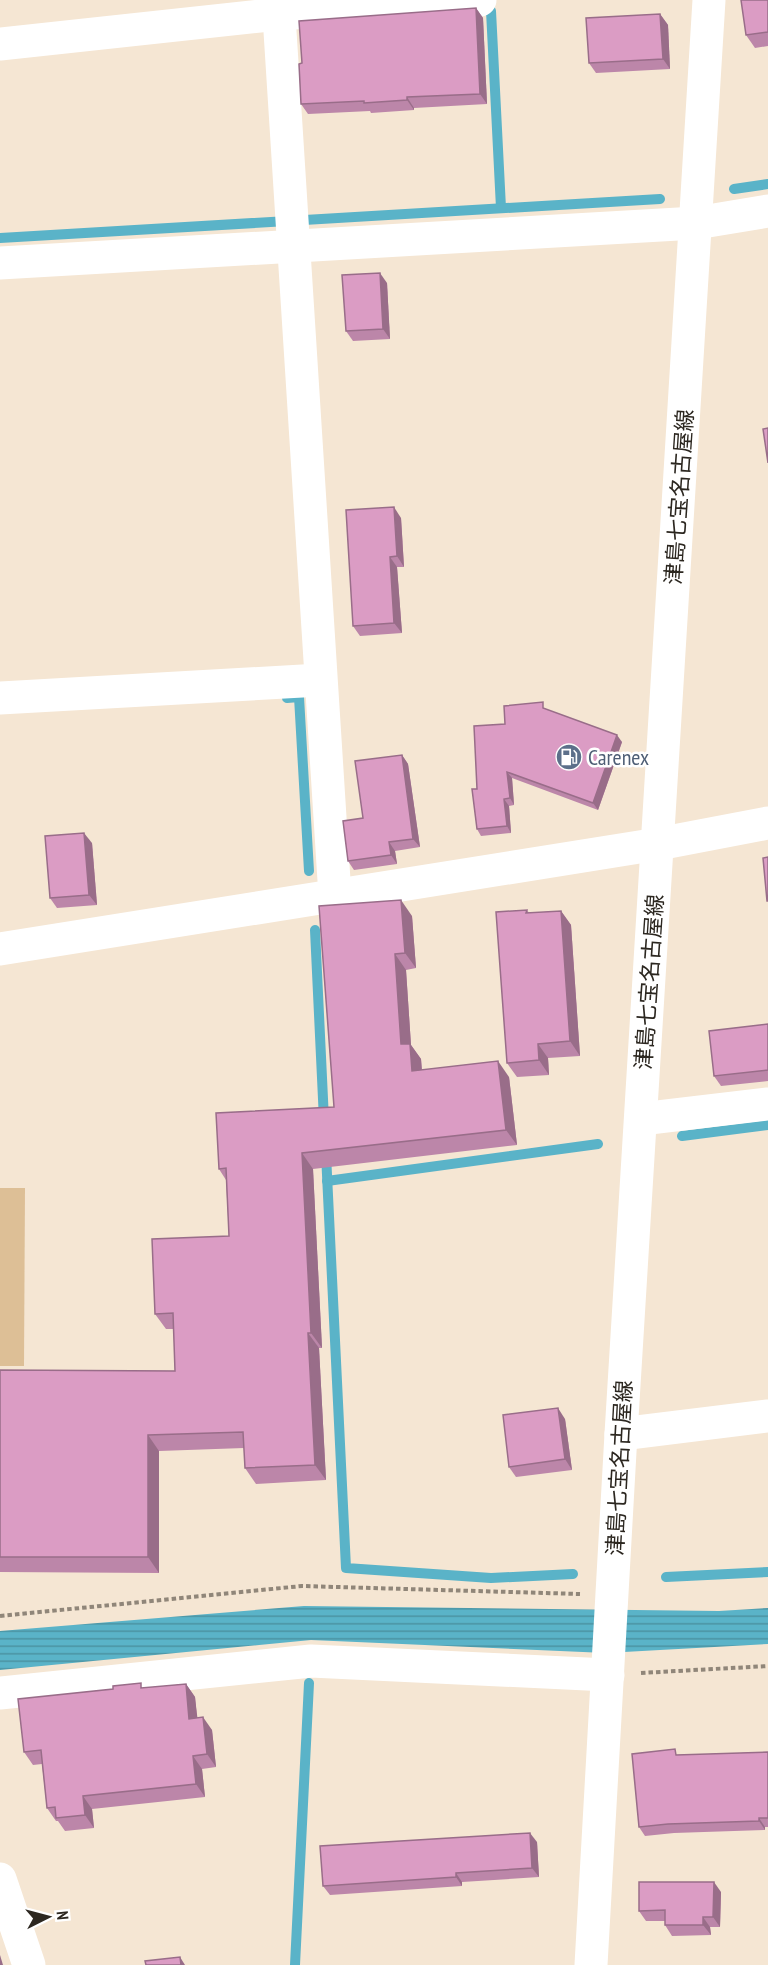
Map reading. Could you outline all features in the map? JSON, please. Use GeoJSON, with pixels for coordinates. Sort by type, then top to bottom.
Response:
{"type":"FeatureCollection","features":[{"type":"Feature","properties":{"kind":"street"},"geometry":{"type":"LineString","coordinates":[[0,44],[278,7],[480,0]]}},
{"type":"Feature","properties":{"kind":"street","name":"津島七宝名古屋線"},"geometry":{"type":"LineString","coordinates":[[591,1965],[621,1434],[709,0]]}},
{"type":"Feature","properties":{"kind":"street"},"geometry":{"type":"LineString","coordinates":[[278,7],[335,896]]}},
{"type":"Feature","properties":{"kind":"street"},"geometry":{"type":"LineString","coordinates":[[0,263],[293,243],[696,224],[768,211]]}},
{"type":"Feature","properties":{"kind":"street"},"geometry":{"type":"LineString","coordinates":[[0,698],[320,680]]}},
{"type":"Feature","properties":{"kind":"street"},"geometry":{"type":"LineString","coordinates":[[0,949],[658,844],[768,823]]}},
{"type":"Feature","properties":{"kind":"street"},"geometry":{"type":"LineString","coordinates":[[641,1119],[768,1104]]}},
{"type":"Feature","properties":{"kind":"street"},"geometry":{"type":"LineString","coordinates":[[621,1434],[768,1416]]}},
{"type":"Feature","properties":{"kind":"street"},"geometry":{"type":"LineString","coordinates":[[0,1693],[311,1661],[608,1670]]}},
{"type":"Feature","properties":{"kind":"street"},"geometry":{"type":"LineString","coordinates":[[0,1879],[9,1935],[29,1965]]}},
{"type":"Feature","properties":{"kind":"path"},"geometry":{"type":"LineString","coordinates":[[0,1616],[302,1586],[612,1598]]}},
{"type":"Feature","properties":{"kind":"path"},"geometry":{"type":"LineString","coordinates":[[608,1670],[768,1666]]}},
{"type":"Feature","properties":{"kind":"shaded area"},"geometry":{"type":"Polygon","coordinates":[[[0,1188],[25,1188],[24,1366],[0,1366],[0,1188]]]}},
{"type":"Feature","properties":{"kind":"water"},"geometry":{"type":"Polygon","coordinates":[[[304,1606],[719,1611],[768,1608],[768,1644],[606,1653],[311,1640],[0,1670],[0,1631],[304,1606]]]}},
{"type":"Feature","properties":{"kind":"building"},"geometry":{"type":"Polygon","coordinates":[[[741,0],[768,0],[768,32],[746,35],[741,0]]]}},
{"type":"Feature","properties":{"kind":"building"},"geometry":{"type":"Polygon","coordinates":[[[476,8],[480,94],[407,97],[407,100],[364,103],[364,101],[301,104],[299,64],[302,63],[299,21],[476,8]]]}},
{"type":"Feature","properties":{"kind":"building"},"geometry":{"type":"Polygon","coordinates":[[[660,14],[663,59],[589,63],[586,18],[660,14]]]}},
{"type":"Feature","properties":{"kind":"building"},"geometry":{"type":"Polygon","coordinates":[[[380,273],[383,329],[346,331],[342,275],[380,273]]]}},
{"type":"Feature","properties":{"kind":"building"},"geometry":{"type":"Polygon","coordinates":[[[768,428],[768,463],[763,429],[768,428]]]}},
{"type":"Feature","properties":{"kind":"building"},"geometry":{"type":"Polygon","coordinates":[[[394,507],[397,556],[390,557],[394,623],[353,626],[346,510],[394,507]]]}},
{"type":"Feature","properties":{"kind":"building"},"geometry":{"type":"Polygon","coordinates":[[[543,702],[543,708],[617,735],[593,803],[507,772],[510,798],[504,799],[507,826],[477,829],[472,789],[477,789],[474,726],[505,724],[504,706],[543,702]]]}},
{"type":"Feature","properties":{"kind":"building"},"geometry":{"type":"Polygon","coordinates":[[[402,755],[413,839],[389,842],[391,855],[348,861],[343,821],[363,818],[355,761],[402,755]]]}},
{"type":"Feature","properties":{"kind":"building"},"geometry":{"type":"Polygon","coordinates":[[[84,833],[89,895],[50,898],[45,836],[84,833]]]}},
{"type":"Feature","properties":{"kind":"building"},"geometry":{"type":"Polygon","coordinates":[[[768,857],[768,901],[767,901],[763,858],[768,857]]]}},
{"type":"Feature","properties":{"kind":"building"},"geometry":{"type":"Polygon","coordinates":[[[401,900],[405,953],[395,954],[401,1044],[410,1044],[412,1071],[498,1061],[506,1130],[302,1153],[315,1465],[245,1468],[243,1432],[148,1435],[148,1557],[0,1557],[0,1370],[175,1371],[173,1313],[155,1314],[152,1239],[229,1236],[226,1168],[219,1169],[216,1113],[334,1107],[319,906],[401,900]]]}},
{"type":"Feature","properties":{"kind":"building"},"geometry":{"type":"Polygon","coordinates":[[[527,910],[526,913],[561,911],[570,1041],[538,1044],[539,1060],[507,1063],[496,912],[527,910]]]}},
{"type":"Feature","properties":{"kind":"building"},"geometry":{"type":"Polygon","coordinates":[[[768,1024],[768,1070],[714,1076],[709,1031],[768,1024]]]}},
{"type":"Feature","properties":{"kind":"building"},"geometry":{"type":"Polygon","coordinates":[[[558,1408],[565,1459],[509,1467],[503,1415],[558,1408]]]}},
{"type":"Feature","properties":{"kind":"building"},"geometry":{"type":"Polygon","coordinates":[[[141,1683],[141,1688],[186,1684],[189,1719],[203,1717],[207,1754],[193,1756],[196,1784],[83,1796],[85,1815],[56,1818],[55,1807],[47,1808],[41,1750],[24,1752],[18,1699],[113,1689],[113,1686],[141,1683]]]}},
{"type":"Feature","properties":{"kind":"building"},"geometry":{"type":"Polygon","coordinates":[[[675,1749],[676,1755],[768,1752],[768,1818],[759,1818],[759,1821],[639,1827],[632,1754],[675,1749]]]}},
{"type":"Feature","properties":{"kind":"building"},"geometry":{"type":"Polygon","coordinates":[[[530,1833],[532,1868],[456,1873],[456,1877],[323,1886],[320,1846],[530,1833]]]}},
{"type":"Feature","properties":{"kind":"building"},"geometry":{"type":"Polygon","coordinates":[[[639,1882],[714,1882],[713,1917],[703,1917],[703,1925],[665,1925],[665,1910],[639,1911],[639,1882]]]}},
{"type":"Feature","properties":{"kind":"building"},"geometry":{"type":"Polygon","coordinates":[[[180,1957],[181,1965],[146,1965],[145,1961],[180,1957]]]}},
{"type":"Feature","properties":{"kind":"waterway"},"geometry":{"type":"LineString","coordinates":[[491,11],[501,208]]}},
{"type":"Feature","properties":{"kind":"waterway"},"geometry":{"type":"LineString","coordinates":[[734,189],[768,184]]}},
{"type":"Feature","properties":{"kind":"waterway"},"geometry":{"type":"LineString","coordinates":[[0,238],[660,199]]}},
{"type":"Feature","properties":{"kind":"waterway"},"geometry":{"type":"LineString","coordinates":[[287,698],[299,697],[309,871]]}},
{"type":"Feature","properties":{"kind":"waterway"},"geometry":{"type":"LineString","coordinates":[[315,930],[324,1120]]}},
{"type":"Feature","properties":{"kind":"waterway"},"geometry":{"type":"LineString","coordinates":[[682,1136],[768,1125]]}},
{"type":"Feature","properties":{"kind":"waterway"},"geometry":{"type":"LineString","coordinates":[[327,1181],[598,1144]]}},
{"type":"Feature","properties":{"kind":"waterway"},"geometry":{"type":"LineString","coordinates":[[326,1154],[346,1568],[491,1578],[573,1574]]}},
{"type":"Feature","properties":{"kind":"waterway"},"geometry":{"type":"LineString","coordinates":[[666,1577],[768,1572]]}},
{"type":"Feature","properties":{"kind":"waterway"},"geometry":{"type":"LineString","coordinates":[[295,1965],[309,1683]]}},
{"type":"Feature","properties":{"kind":"place","name":"Carenex"},"geometry":{"type":"Point","coordinates":[569,757]}}]}
